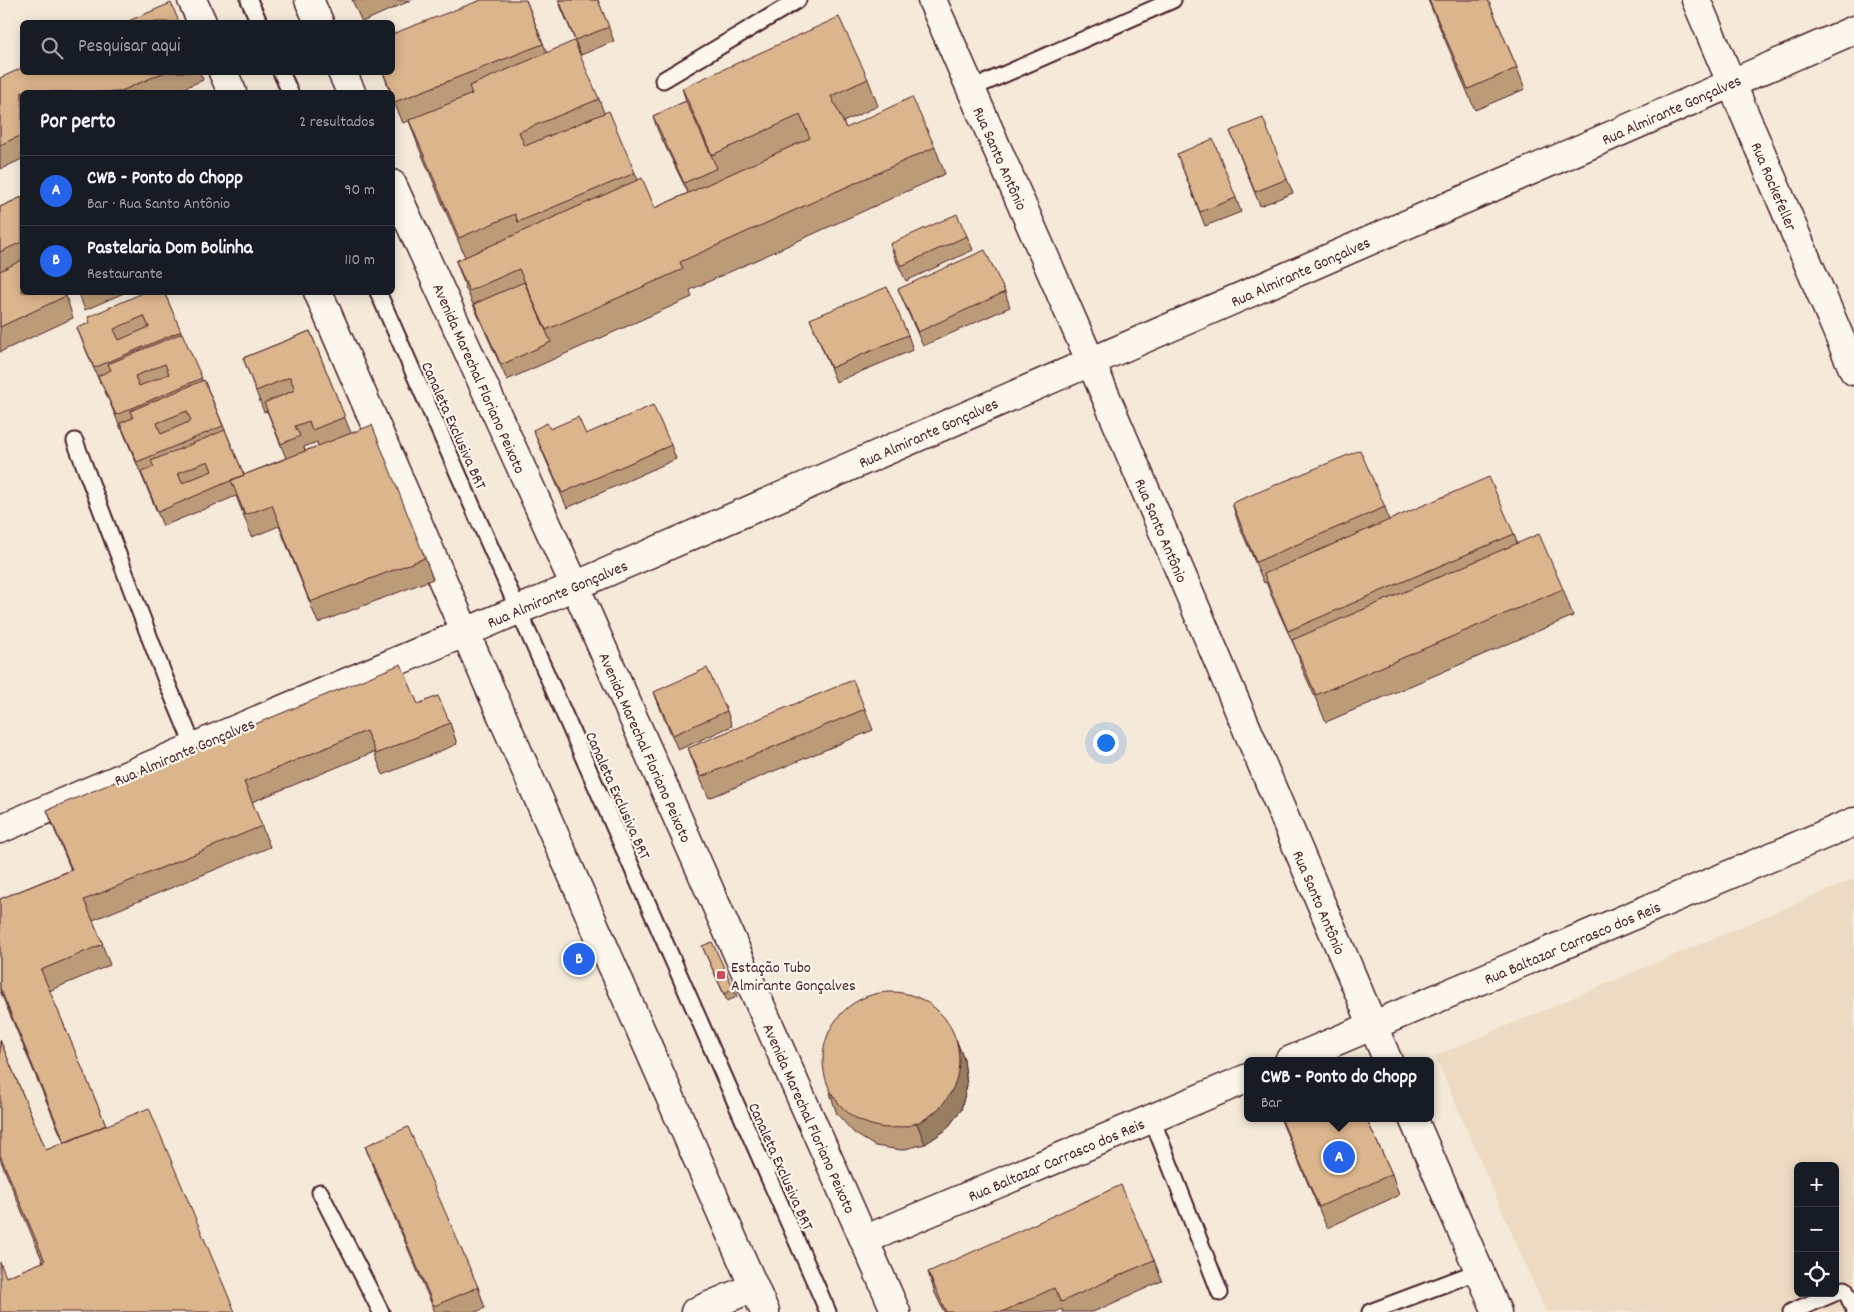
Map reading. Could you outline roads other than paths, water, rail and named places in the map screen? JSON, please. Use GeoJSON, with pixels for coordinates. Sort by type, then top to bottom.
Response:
{"type":"FeatureCollection","features":[{"type":"Feature","properties":{"kind":"street"},"geometry":{"type":"LineString","coordinates":[[192,0],[201,20]]}},
{"type":"Feature","properties":{"kind":"street"},"geometry":{"type":"LineString","coordinates":[[309,0],[318,20]]}},
{"type":"Feature","properties":{"kind":"street","name":"Rua Santo Antônio"},"geometry":{"type":"LineString","coordinates":[[932,0],[1090,362],[1386,1057]]}},
{"type":"Feature","properties":{"kind":"street","name":"Rua Rockefeller"},"geometry":{"type":"LineString","coordinates":[[1696,0],[1854,371]]}},
{"type":"Feature","properties":{"kind":"street","name":"Rua Almirante Gonçalves"},"geometry":{"type":"LineString","coordinates":[[0,829],[575,586],[1854,30]]}},
{"type":"Feature","properties":{"kind":"street"},"geometry":{"type":"LineString","coordinates":[[224,75],[231,90]]}},
{"type":"Feature","properties":{"kind":"street"},"geometry":{"type":"LineString","coordinates":[[343,75],[350,90]]}},
{"type":"Feature","properties":{"kind":"street","name":"Avenida Marechal Floriano Peixoto"},"geometry":{"type":"LineString","coordinates":[[395,191],[575,586],[896,1312]]}},
{"type":"Feature","properties":{"kind":"street"},"geometry":{"type":"LineString","coordinates":[[319,295],[465,632],[765,1312]]}},
{"type":"Feature","properties":{"kind":"street","name":"Rua Baltazar Carrasco dos Reis"},"geometry":{"type":"LineString","coordinates":[[1298,1057],[1854,822]]}},
{"type":"Feature","properties":{"kind":"street","name":"Rua Baltazar Carrasco dos Reis"},"geometry":{"type":"LineString","coordinates":[[864,1240],[1244,1080]]}},
{"type":"Feature","properties":{"kind":"street"},"geometry":{"type":"LineString","coordinates":[[1415,1122],[1497,1312]]}},
{"type":"Feature","properties":{"kind":"street"},"geometry":{"type":"LineString","coordinates":[[703,1310],[754,1287]]}},
{"type":"Feature","properties":{"kind":"lane"},"geometry":{"type":"LineString","coordinates":[[249,0],[258,20]]}},
{"type":"Feature","properties":{"kind":"lane"},"geometry":{"type":"LineString","coordinates":[[664,80],[798,0]]}},
{"type":"Feature","properties":{"kind":"lane"},"geometry":{"type":"LineString","coordinates":[[971,89],[1173,0]]}},
{"type":"Feature","properties":{"kind":"lane"},"geometry":{"type":"LineString","coordinates":[[282,75],[289,90]]}},
{"type":"Feature","properties":{"kind":"lane","name":"Canaleta Exclusiva BRT"},"geometry":{"type":"LineString","coordinates":[[379,295],[828,1312]]}},
{"type":"Feature","properties":{"kind":"lane"},"geometry":{"type":"LineString","coordinates":[[75,441],[165,678],[194,747]]}},
{"type":"Feature","properties":{"kind":"lane"},"geometry":{"type":"LineString","coordinates":[[1152,1119],[1220,1293]]}},
{"type":"Feature","properties":{"kind":"lane"},"geometry":{"type":"LineString","coordinates":[[320,1192],[382,1312]]}},
{"type":"Feature","properties":{"kind":"lane"},"geometry":{"type":"LineString","coordinates":[[1370,1312],[1480,1271]]}},
{"type":"Feature","properties":{"kind":"lane"},"geometry":{"type":"LineString","coordinates":[[1791,1312],[1842,1290],[1854,1310]]}},
{"type":"Feature","properties":{"kind":"place","name":"Pastelaria Dom Bolinha"},"geometry":{"type":"Point","coordinates":[579,959]}},
{"type":"Feature","properties":{"kind":"place","name":"Estação Tubo Almirante Gonçalves"},"geometry":{"type":"Point","coordinates":[721,975]}},
{"type":"Feature","properties":{"kind":"place","name":"CWB - Ponto do Chopp"},"geometry":{"type":"Point","coordinates":[1339,1157]}}]}
